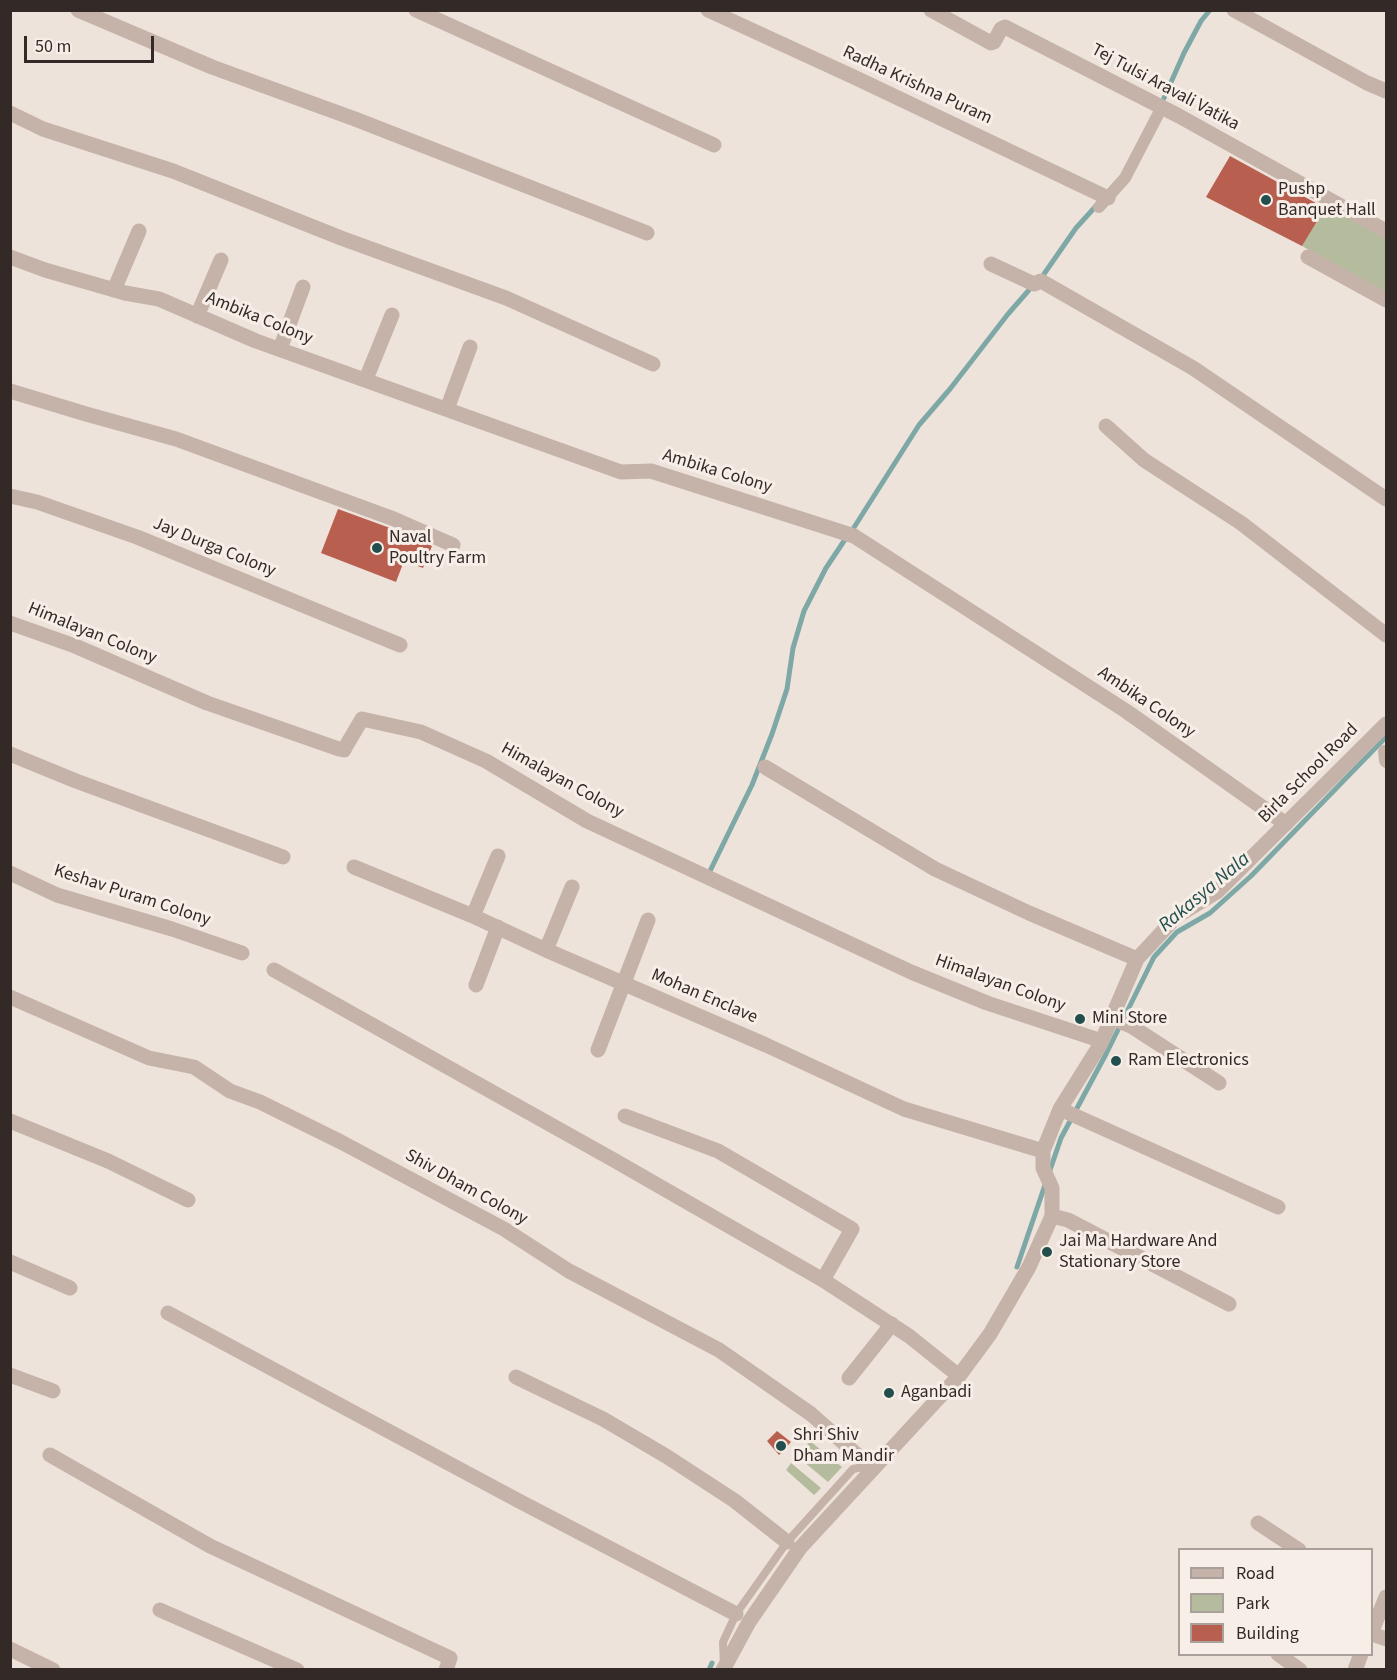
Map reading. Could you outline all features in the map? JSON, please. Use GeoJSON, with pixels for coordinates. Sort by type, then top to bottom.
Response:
{"type":"FeatureCollection","features":[{"type":"Feature","properties":{"kind":"street"},"geometry":{"type":"LineString","coordinates":[[78,10],[212,67],[355,119],[647,233]]}},
{"type":"Feature","properties":{"kind":"street"},"geometry":{"type":"LineString","coordinates":[[416,10],[714,145]]}},
{"type":"Feature","properties":{"kind":"street","name":"Radha Krishna Puram"},"geometry":{"type":"LineString","coordinates":[[708,10],[856,78],[1103,203]]}},
{"type":"Feature","properties":{"kind":"street","name":"Tej Tulsi Aravali Vatika"},"geometry":{"type":"LineString","coordinates":[[931,10],[992,43],[1001,29],[1005,27],[1162,107],[1386,231]]}},
{"type":"Feature","properties":{"kind":"street"},"geometry":{"type":"LineString","coordinates":[[1234,10],[1367,83],[1386,91]]}},
{"type":"Feature","properties":{"kind":"street"},"geometry":{"type":"LineString","coordinates":[[1103,203],[1125,178],[1162,107]]}},
{"type":"Feature","properties":{"kind":"street"},"geometry":{"type":"LineString","coordinates":[[10,113],[43,129],[172,171],[341,238],[506,298],[653,364]]}},
{"type":"Feature","properties":{"kind":"street"},"geometry":{"type":"LineString","coordinates":[[114,290],[139,231]]}},
{"type":"Feature","properties":{"kind":"street","name":"Ambika Colony"},"geometry":{"type":"LineString","coordinates":[[10,257],[45,270],[114,290],[159,299],[280,349],[621,472],[651,471],[854,536],[1126,711],[1286,824]]}},
{"type":"Feature","properties":{"kind":"street"},"geometry":{"type":"LineString","coordinates":[[1308,257],[1386,300]]}},
{"type":"Feature","properties":{"kind":"street"},"geometry":{"type":"LineString","coordinates":[[197,316],[221,260]]}},
{"type":"Feature","properties":{"kind":"street"},"geometry":{"type":"LineString","coordinates":[[991,264],[1034,284],[1041,281],[1193,368],[1386,499]]}},
{"type":"Feature","properties":{"kind":"street"},"geometry":{"type":"LineString","coordinates":[[280,349],[303,287]]}},
{"type":"Feature","properties":{"kind":"street"},"geometry":{"type":"LineString","coordinates":[[366,380],[392,315]]}},
{"type":"Feature","properties":{"kind":"street"},"geometry":{"type":"LineString","coordinates":[[447,409],[470,347]]}},
{"type":"Feature","properties":{"kind":"street"},"geometry":{"type":"LineString","coordinates":[[10,391],[176,439],[394,519],[453,545]]}},
{"type":"Feature","properties":{"kind":"street"},"geometry":{"type":"LineString","coordinates":[[1106,426],[1144,460],[1241,523],[1386,635]]}},
{"type":"Feature","properties":{"kind":"street","name":"Jay Durga Colony"},"geometry":{"type":"LineString","coordinates":[[10,495],[37,502],[136,537],[400,645]]}},
{"type":"Feature","properties":{"kind":"street","name":"Himalayan Colony"},"geometry":{"type":"LineString","coordinates":[[10,623],[75,646],[207,703],[339,749],[344,750],[362,719],[422,732],[486,761],[587,821],[911,972],[987,1003],[1102,1041]]}},
{"type":"Feature","properties":{"kind":"street","name":"Birla School Road"},"geometry":{"type":"LineString","coordinates":[[724,1668],[749,1622],[800,1548],[959,1376],[990,1334],[1029,1268],[1052,1216],[1052,1188],[1043,1168],[1043,1151],[1069,1113],[1102,1041],[1120,1022],[1137,959],[1177,916],[1218,891],[1386,724]]}},
{"type":"Feature","properties":{"kind":"street"},"geometry":{"type":"LineString","coordinates":[[10,754],[76,781],[283,857]]}},
{"type":"Feature","properties":{"kind":"street"},"geometry":{"type":"LineString","coordinates":[[765,767],[935,869],[1029,914],[1137,959]]}},
{"type":"Feature","properties":{"kind":"street"},"geometry":{"type":"LineString","coordinates":[[473,916],[498,856]]}},
{"type":"Feature","properties":{"kind":"street","name":"Mohan Enclave"},"geometry":{"type":"LineString","coordinates":[[354,867],[473,916],[904,1108],[1043,1151]]}},
{"type":"Feature","properties":{"kind":"street","name":"Keshav Puram Colony"},"geometry":{"type":"LineString","coordinates":[[10,873],[57,895],[172,929],[242,953]]}},
{"type":"Feature","properties":{"kind":"street"},"geometry":{"type":"LineString","coordinates":[[546,950],[572,887]]}},
{"type":"Feature","properties":{"kind":"street"},"geometry":{"type":"LineString","coordinates":[[598,1050],[648,920]]}},
{"type":"Feature","properties":{"kind":"street"},"geometry":{"type":"LineString","coordinates":[[476,985],[498,927]]}},
{"type":"Feature","properties":{"kind":"street"},"geometry":{"type":"LineString","coordinates":[[274,970],[823,1280],[892,1324],[959,1376]]}},
{"type":"Feature","properties":{"kind":"street","name":"Shiv Dham Colony"},"geometry":{"type":"LineString","coordinates":[[10,997],[149,1058],[194,1067],[230,1091],[260,1102],[341,1142],[504,1229],[568,1271],[719,1350],[811,1414],[872,1468]]}},
{"type":"Feature","properties":{"kind":"street"},"geometry":{"type":"LineString","coordinates":[[1120,1022],[1219,1083]]}},
{"type":"Feature","properties":{"kind":"street"},"geometry":{"type":"LineString","coordinates":[[1069,1113],[1278,1207]]}},
{"type":"Feature","properties":{"kind":"street"},"geometry":{"type":"LineString","coordinates":[[625,1116],[718,1151],[852,1229],[823,1280]]}},
{"type":"Feature","properties":{"kind":"street"},"geometry":{"type":"LineString","coordinates":[[10,1121],[108,1161],[188,1200]]}},
{"type":"Feature","properties":{"kind":"street"},"geometry":{"type":"LineString","coordinates":[[1052,1216],[1068,1220],[1228,1304]]}},
{"type":"Feature","properties":{"kind":"street"},"geometry":{"type":"LineString","coordinates":[[10,1262],[70,1288]]}},
{"type":"Feature","properties":{"kind":"street"},"geometry":{"type":"LineString","coordinates":[[168,1313],[736,1614]]}},
{"type":"Feature","properties":{"kind":"street"},"geometry":{"type":"LineString","coordinates":[[849,1378],[892,1324]]}},
{"type":"Feature","properties":{"kind":"street"},"geometry":{"type":"LineString","coordinates":[[10,1375],[53,1390]]}},
{"type":"Feature","properties":{"kind":"street"},"geometry":{"type":"LineString","coordinates":[[516,1377],[603,1419],[666,1456],[735,1501],[787,1542]]}},
{"type":"Feature","properties":{"kind":"street"},"geometry":{"type":"LineString","coordinates":[[50,1455],[210,1546],[450,1658],[446,1670]]}},
{"type":"Feature","properties":{"kind":"street"},"geometry":{"type":"LineString","coordinates":[[1258,1523],[1296,1548]]}},
{"type":"Feature","properties":{"kind":"street"},"geometry":{"type":"LineString","coordinates":[[1373,1625],[1380,1599]]}},
{"type":"Feature","properties":{"kind":"street"},"geometry":{"type":"LineString","coordinates":[[160,1610],[297,1670]]}},
{"type":"Feature","properties":{"kind":"street"},"geometry":{"type":"LineString","coordinates":[[10,1649],[53,1670]]}},
{"type":"Feature","properties":{"kind":"street"},"geometry":{"type":"LineString","coordinates":[[1281,1656],[1300,1670]]}},
{"type":"Feature","properties":{"kind":"street"},"geometry":{"type":"LineString","coordinates":[[1355,1670],[1361,1656]]}},
{"type":"Feature","properties":{"kind":"lane"},"geometry":{"type":"LineString","coordinates":[[724,1668],[723,1642],[736,1614],[787,1542],[853,1469],[872,1468]]}},
{"type":"Feature","properties":{"kind":"green space"},"geometry":{"type":"Polygon","coordinates":[[[1324,204],[1386,237],[1386,293],[1302,246],[1324,204]]]}},
{"type":"Feature","properties":{"kind":"green space"},"geometry":{"type":"Polygon","coordinates":[[[810,1441],[842,1467],[828,1482],[798,1457],[810,1441]]]}},
{"type":"Feature","properties":{"kind":"green space"},"geometry":{"type":"Polygon","coordinates":[[[791,1463],[821,1488],[814,1495],[786,1470],[791,1463]]]}},
{"type":"Feature","properties":{"kind":"building","name":"Pushp Banquet Hall"},"geometry":{"type":"Polygon","coordinates":[[[1230,156],[1325,208],[1302,246],[1206,197],[1230,156]]]}},
{"type":"Feature","properties":{"kind":"building","name":"Naval Poultry Farm"},"geometry":{"type":"Polygon","coordinates":[[[338,509],[432,546],[423,568],[404,561],[396,582],[321,553],[338,509]]]}},
{"type":"Feature","properties":{"kind":"building","name":"Shri Shiv Dham Mandir"},"geometry":{"type":"Polygon","coordinates":[[[777,1431],[791,1442],[779,1455],[767,1441],[777,1431]]]}},
{"type":"Feature","properties":{"kind":"waterway"},"geometry":{"type":"LineString","coordinates":[[1164,98],[1184,53],[1201,21],[1210,10]]}},
{"type":"Feature","properties":{"kind":"waterway"},"geometry":{"type":"LineString","coordinates":[[1044,274],[1076,228],[1096,206]]}},
{"type":"Feature","properties":{"kind":"waterway"},"geometry":{"type":"LineString","coordinates":[[853,529],[919,425],[1029,290]]}},
{"type":"Feature","properties":{"kind":"waterway"},"geometry":{"type":"LineString","coordinates":[[710,871],[752,785],[772,734],[787,689],[793,648],[804,611],[826,568],[846,538]]}},
{"type":"Feature","properties":{"kind":"waterway","name":"Rakasya Nala"},"geometry":{"type":"LineString","coordinates":[[1049,1173],[1061,1138],[1154,957],[1177,932],[1210,913],[1251,876],[1386,737]]}},
{"type":"Feature","properties":{"kind":"waterway","name":"Rakasya Nala"},"geometry":{"type":"LineString","coordinates":[[1017,1267],[1046,1182]]}},
{"type":"Feature","properties":{"kind":"waterway","name":"Rakasya Nala"},"geometry":{"type":"LineString","coordinates":[[709,1670],[712,1663]]}},
{"type":"Feature","properties":{"kind":"place","name":"Pushp Banquet Hall"},"geometry":{"type":"Point","coordinates":[1266,200]}},
{"type":"Feature","properties":{"kind":"place","name":"Naval Poultry Farm"},"geometry":{"type":"Point","coordinates":[377,548]}},
{"type":"Feature","properties":{"kind":"place","name":"Mini Store"},"geometry":{"type":"Point","coordinates":[1080,1019]}},
{"type":"Feature","properties":{"kind":"place","name":"Ram Electronics"},"geometry":{"type":"Point","coordinates":[1116,1061]}},
{"type":"Feature","properties":{"kind":"place","name":"Jai Ma Hardware And Stationary Store"},"geometry":{"type":"Point","coordinates":[1047,1252]}},
{"type":"Feature","properties":{"kind":"place","name":"Aganbadi"},"geometry":{"type":"Point","coordinates":[889,1393]}},
{"type":"Feature","properties":{"kind":"place","name":"Shri Shiv Dham Mandir"},"geometry":{"type":"Point","coordinates":[781,1446]}}]}
